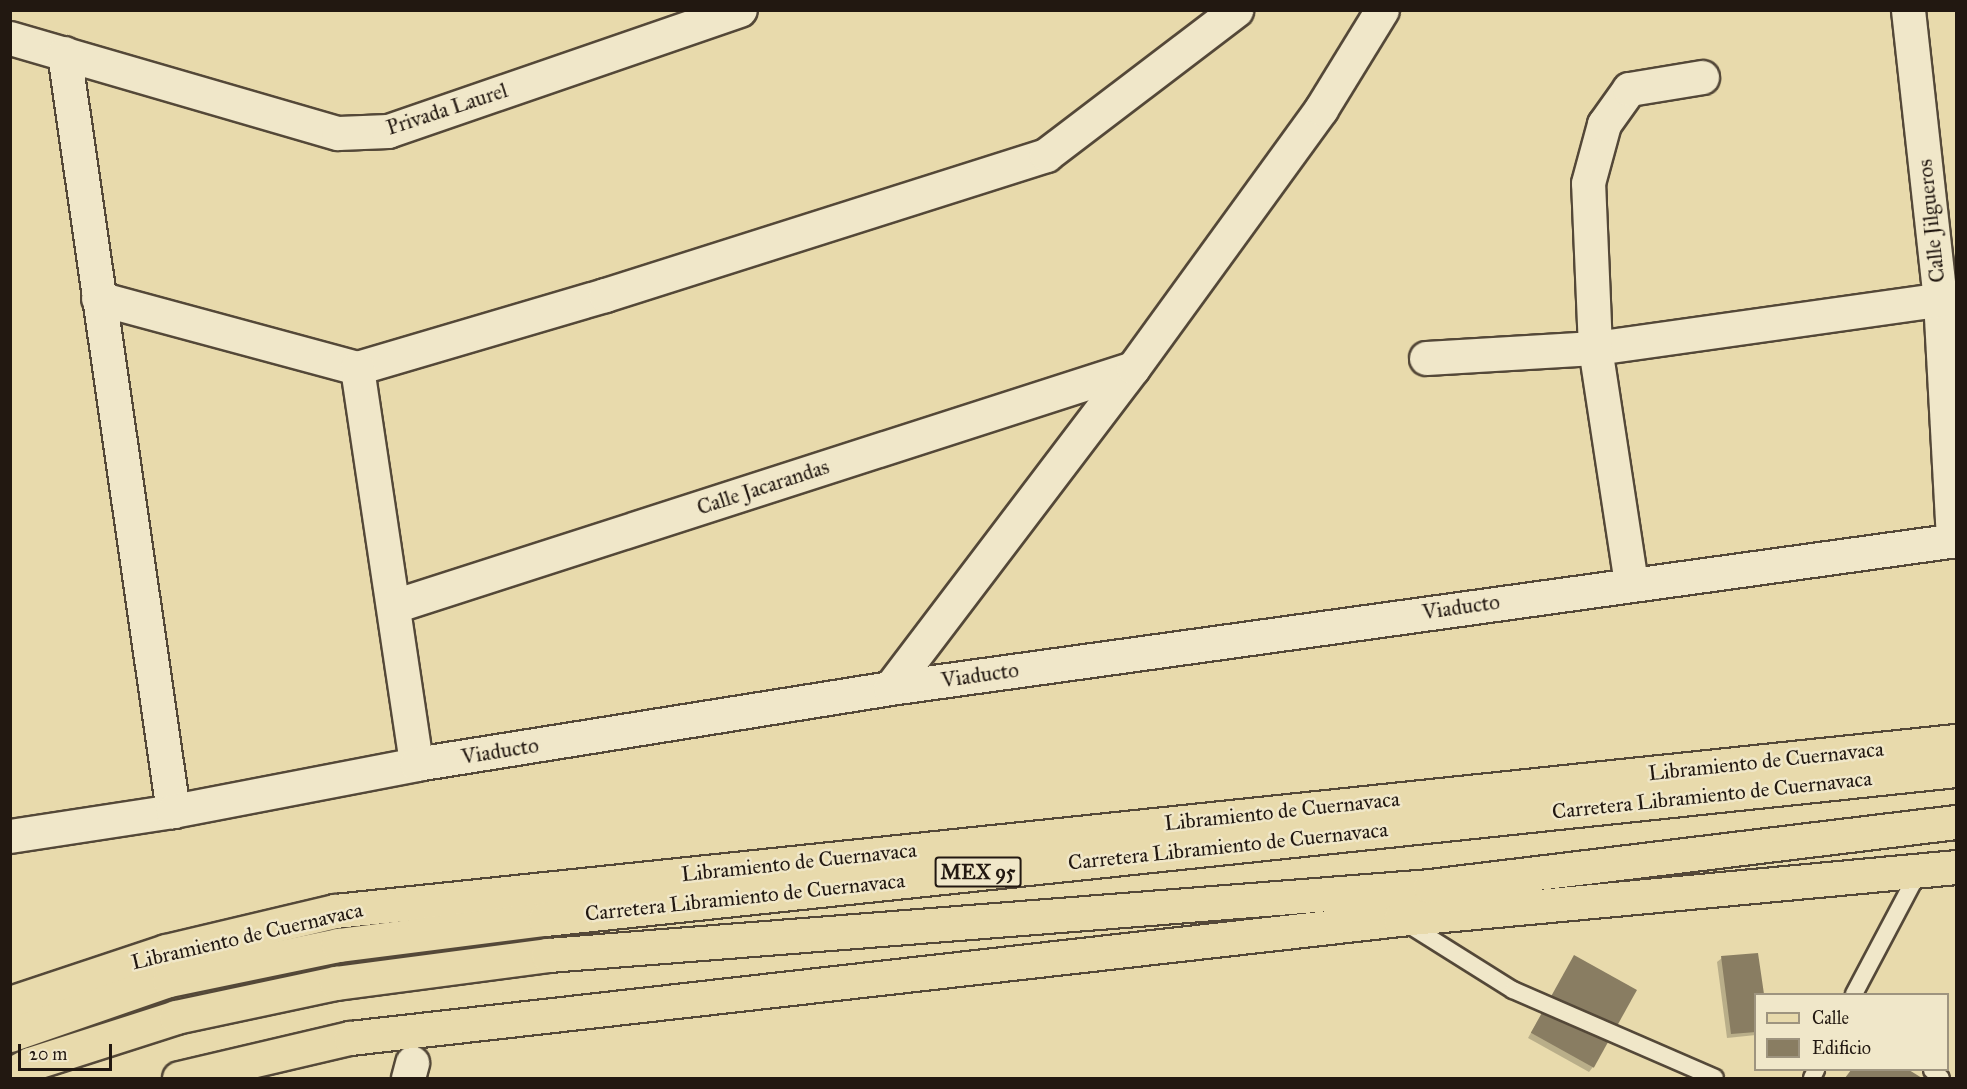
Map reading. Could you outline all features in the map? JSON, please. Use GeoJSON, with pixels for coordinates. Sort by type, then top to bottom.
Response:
{"type":"FeatureCollection","features":[{"type":"Feature","properties":{"kind":"main road","name":"Libramiento de Cuernavaca"},"geometry":{"type":"LineString","coordinates":[[10,1003],[166,951],[335,911],[1956,741]]}},
{"type":"Feature","properties":{"kind":"main road","name":"Carretera Libramiento de Cuernavaca"},"geometry":{"type":"LineString","coordinates":[[10,1035],[169,980],[338,945],[557,917],[1956,770]]}},
{"type":"Feature","properties":{"kind":"main road","name":"Carretera Libramiento de Cuernavaca"},"geometry":{"type":"LineString","coordinates":[[10,1075],[30,1064],[176,1017],[336,983],[536,956],[1430,886],[1956,822]]}},
{"type":"Feature","properties":{"kind":"main road"},"geometry":{"type":"LineString","coordinates":[[179,1078],[350,1038],[1400,919],[1956,867]]}},
{"type":"Feature","properties":{"kind":"street","name":"Privada Laurel"},"geometry":{"type":"LineString","coordinates":[[10,38],[338,133],[388,130],[740,10]]}},
{"type":"Feature","properties":{"kind":"street"},"geometry":{"type":"LineString","coordinates":[[98,298],[357,368],[605,295],[1047,155],[1236,10]]}},
{"type":"Feature","properties":{"kind":"street"},"geometry":{"type":"LineString","coordinates":[[890,688],[1133,368],[1321,109],[1382,10]]}},
{"type":"Feature","properties":{"kind":"street","name":"Calle Jilgueros"},"geometry":{"type":"LineString","coordinates":[[1908,10],[1948,298],[1955,540]]}},
{"type":"Feature","properties":{"kind":"street"},"geometry":{"type":"LineString","coordinates":[[64,53],[173,811]]}},
{"type":"Feature","properties":{"kind":"street"},"geometry":{"type":"LineString","coordinates":[[1631,583],[1595,348],[1588,183],[1604,124],[1629,89],[1702,77]]}},
{"type":"Feature","properties":{"kind":"street"},"geometry":{"type":"LineString","coordinates":[[1426,358],[1595,348],[1948,298]]}},
{"type":"Feature","properties":{"kind":"street"},"geometry":{"type":"LineString","coordinates":[[357,368],[416,764]]}},
{"type":"Feature","properties":{"kind":"street","name":"Calle Jacarandas"},"geometry":{"type":"LineString","coordinates":[[394,606],[1133,368]]}},
{"type":"Feature","properties":{"kind":"street","name":"Viaducto"},"geometry":{"type":"LineString","coordinates":[[10,836],[173,811],[416,764],[890,688],[1631,583],[1955,540]]}},
{"type":"Feature","properties":{"kind":"lane"},"geometry":{"type":"LineString","coordinates":[[1856,993],[1919,871]]}},
{"type":"Feature","properties":{"kind":"lane"},"geometry":{"type":"LineString","coordinates":[[1400,919],[1513,990],[1715,1078]]}},
{"type":"Feature","properties":{"kind":"building"},"geometry":{"type":"Polygon","coordinates":[[[1758,953],[1764,993],[1754,993],[1754,1032],[1731,1034],[1721,956],[1758,953]]]}},
{"type":"Feature","properties":{"kind":"building"},"geometry":{"type":"Polygon","coordinates":[[[1574,955],[1637,990],[1594,1068],[1531,1033],[1574,955]]]}},
{"type":"Feature","properties":{"kind":"building"},"geometry":{"type":"Polygon","coordinates":[[[1850,1071],[1911,1071],[1922,1078],[1845,1078],[1850,1071]]]}}]}
